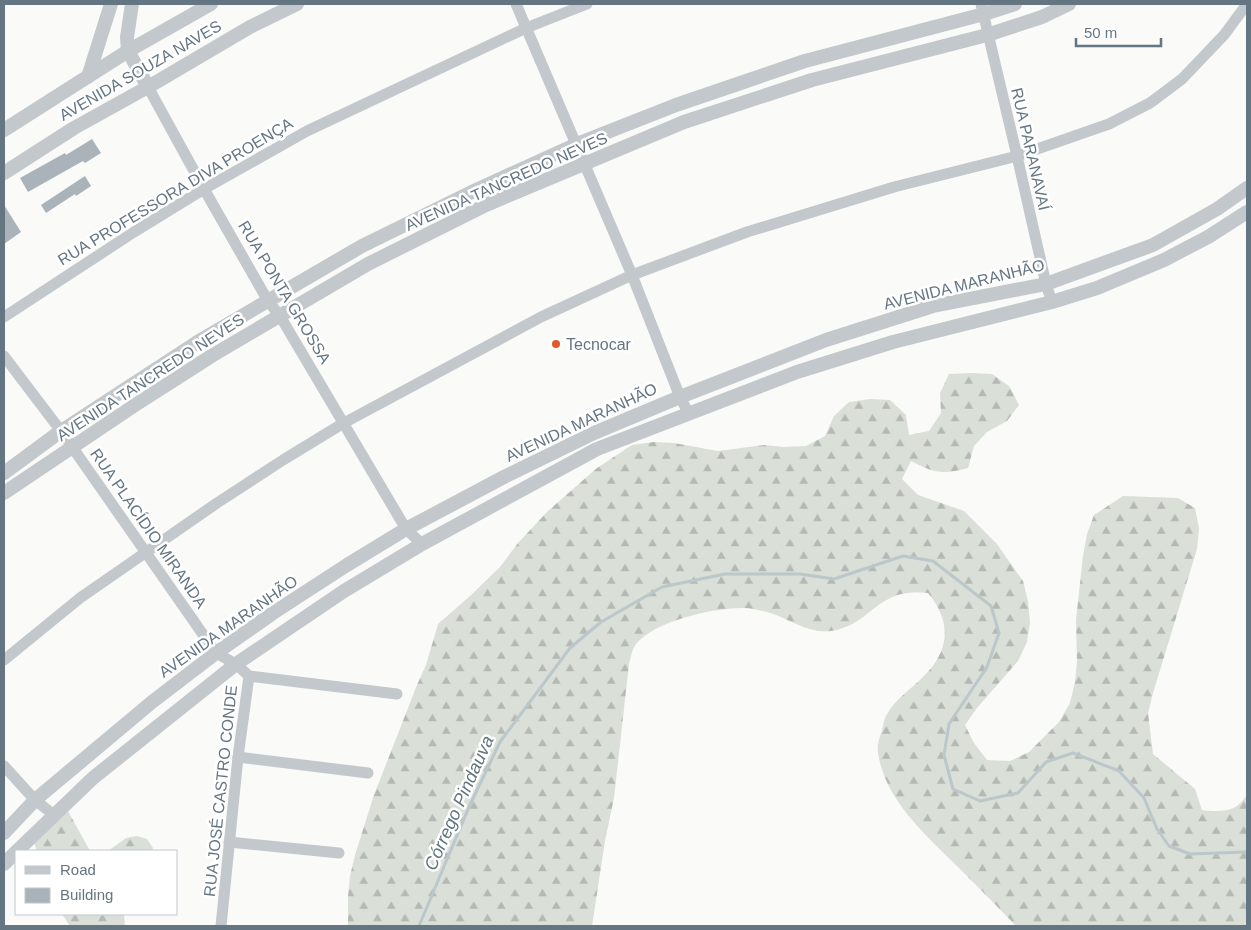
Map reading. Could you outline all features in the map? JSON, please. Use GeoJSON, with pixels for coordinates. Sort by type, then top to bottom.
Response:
{"type":"FeatureCollection","features":[{"type":"Feature","properties":{"kind":"street"},"geometry":{"type":"LineString","coordinates":[[88,77],[111,4]]}},
{"type":"Feature","properties":{"kind":"street"},"geometry":{"type":"LineString","coordinates":[[128,51],[127,37],[132,4]]}},
{"type":"Feature","properties":{"kind":"street","name":"AVENIDA SOUZA NAVES"},"geometry":{"type":"LineString","coordinates":[[4,130],[128,51],[210,4]]}},
{"type":"Feature","properties":{"kind":"street","name":"AVENIDA SOUZA NAVES"},"geometry":{"type":"LineString","coordinates":[[4,173],[74,128],[250,27],[297,4]]}},
{"type":"Feature","properties":{"kind":"street"},"geometry":{"type":"LineString","coordinates":[[516,4],[586,164],[680,397],[689,414]]}},
{"type":"Feature","properties":{"kind":"street","name":"RUA PROFESSORA DIVA PROENÇA"},"geometry":{"type":"LineString","coordinates":[[4,317],[73,270],[204,190],[307,131],[526,28],[587,4]]}},
{"type":"Feature","properties":{"kind":"street","name":"AVENIDA TANCREDO NEVES"},"geometry":{"type":"LineString","coordinates":[[4,473],[61,431],[199,341],[362,246],[478,189],[577,144],[676,105],[805,62],[982,9],[1015,4]]}},
{"type":"Feature","properties":{"kind":"street","name":"AVENIDA TANCREDO NEVES"},"geometry":{"type":"LineString","coordinates":[[4,493],[213,355],[368,264],[486,206],[684,122],[812,80],[987,35],[1042,18],[1069,4]]}},
{"type":"Feature","properties":{"kind":"street"},"geometry":{"type":"LineString","coordinates":[[4,660],[80,598],[225,497],[342,424],[541,317],[632,275],[747,232],[894,187],[1017,156],[1109,124],[1150,103],[1182,79],[1224,35],[1247,4]]}},
{"type":"Feature","properties":{"kind":"street","name":"RUA PARANAVAÍ"},"geometry":{"type":"LineString","coordinates":[[982,9],[1046,284],[1052,302]]}},
{"type":"Feature","properties":{"kind":"street","name":"RUA PONTA GROSSA"},"geometry":{"type":"LineString","coordinates":[[128,51],[204,190],[268,301],[280,316],[342,424],[406,529],[422,544]]}},
{"type":"Feature","properties":{"kind":"street","name":"AVENIDA MARANHÃO"},"geometry":{"type":"LineString","coordinates":[[4,832],[36,800],[152,702],[216,653],[273,613],[406,529],[504,477],[594,432],[826,340],[924,309],[1046,284],[1153,245],[1217,209],[1247,188]]}},
{"type":"Feature","properties":{"kind":"street","name":"AVENIDA MARANHÃO"},"geometry":{"type":"LineString","coordinates":[[18,850],[93,778],[236,664],[344,591],[422,544],[597,449],[797,372],[893,342],[1052,302],[1098,288],[1164,260],[1208,237],[1247,212]]}},
{"type":"Feature","properties":{"kind":"street","name":"RUA PLACÍDIO MIRANDA"},"geometry":{"type":"LineString","coordinates":[[4,356],[73,447],[144,552],[216,653],[236,664]]}},
{"type":"Feature","properties":{"kind":"street","name":"RUA JOSÉ CASTRO CONDE"},"geometry":{"type":"LineString","coordinates":[[221,926],[238,757],[249,676],[236,664]]}},
{"type":"Feature","properties":{"kind":"street"},"geometry":{"type":"LineString","coordinates":[[249,676],[397,694]]}},
{"type":"Feature","properties":{"kind":"street"},"geometry":{"type":"LineString","coordinates":[[238,757],[368,774]]}},
{"type":"Feature","properties":{"kind":"street"},"geometry":{"type":"LineString","coordinates":[[4,766],[36,800],[54,815]]}},
{"type":"Feature","properties":{"kind":"street"},"geometry":{"type":"LineString","coordinates":[[229,842],[340,852]]}},
{"type":"Feature","properties":{"kind":"street","name":"AVENIDA MARANHÃO"},"geometry":{"type":"LineString","coordinates":[[4,864],[15,853]]}},
{"type":"Feature","properties":{"kind":"street"},"geometry":{"type":"LineString","coordinates":[[221,926],[227,926]]}},
{"type":"Feature","properties":{"kind":"green space"},"geometry":{"type":"Polygon","coordinates":[[[949,374],[992,374],[1009,386],[1019,405],[1007,421],[987,432],[974,446],[968,468],[951,472],[938,472],[911,461],[902,479],[918,495],[964,511],[997,544],[1023,581],[1028,601],[1030,622],[1027,642],[1018,661],[977,708],[965,725],[974,743],[987,760],[1010,761],[1029,752],[1059,722],[1070,703],[1075,682],[1077,662],[1076,620],[1083,556],[1087,534],[1094,515],[1123,496],[1178,498],[1195,508],[1199,528],[1197,549],[1148,713],[1153,754],[1195,789],[1202,810],[1228,810],[1238,805],[1247,794],[1247,926],[1016,926],[922,831],[889,787],[882,770],[878,747],[886,716],[898,700],[932,667],[939,657],[945,636],[941,615],[928,593],[911,592],[886,600],[856,622],[831,631],[813,630],[772,613],[746,608],[732,608],[703,613],[671,622],[646,635],[635,645],[629,664],[614,798],[605,841],[592,926],[348,926],[348,896],[355,855],[374,795],[426,665],[438,624],[500,567],[518,543],[548,511],[597,468],[632,445],[654,442],[674,443],[718,451],[764,445],[784,447],[806,446],[825,436],[834,416],[849,402],[870,399],[890,400],[906,415],[909,435],[929,431],[941,413],[940,393],[949,374]]]}},
{"type":"Feature","properties":{"kind":"green space"},"geometry":{"type":"Polygon","coordinates":[[[68,811],[89,850],[37,850],[34,843],[68,811]]]}},
{"type":"Feature","properties":{"kind":"green space"},"geometry":{"type":"Polygon","coordinates":[[[137,836],[147,839],[152,850],[109,850],[126,838],[137,836]]]}},
{"type":"Feature","properties":{"kind":"green space"},"geometry":{"type":"Polygon","coordinates":[[[63,915],[124,915],[125,926],[70,926],[63,915]]]}},
{"type":"Feature","properties":{"kind":"building"},"geometry":{"type":"Polygon","coordinates":[[[92,139],[101,153],[28,192],[20,178],[65,153],[66,155],[92,139]]]}},
{"type":"Feature","properties":{"kind":"building"},"geometry":{"type":"Polygon","coordinates":[[[85,176],[91,186],[46,213],[41,205],[85,176]]]}},
{"type":"Feature","properties":{"kind":"building"},"geometry":{"type":"Polygon","coordinates":[[[4,205],[21,232],[4,244],[4,205]]]}},
{"type":"Feature","properties":{"kind":"waterway","name":"Córrego Pindauva"},"geometry":{"type":"LineString","coordinates":[[419,926],[469,807],[500,742],[570,648],[601,622],[662,587],[725,574],[800,574],[834,579],[903,556],[933,561],[991,606],[999,633],[987,667],[949,724],[944,755],[953,789],[980,801],[1018,793],[1046,762],[1073,753],[1119,771],[1144,798],[1157,829],[1169,846],[1190,854],[1247,852]]}},
{"type":"Feature","properties":{"kind":"place","name":"Tecnocar"},"geometry":{"type":"Point","coordinates":[556,344]}}]}
